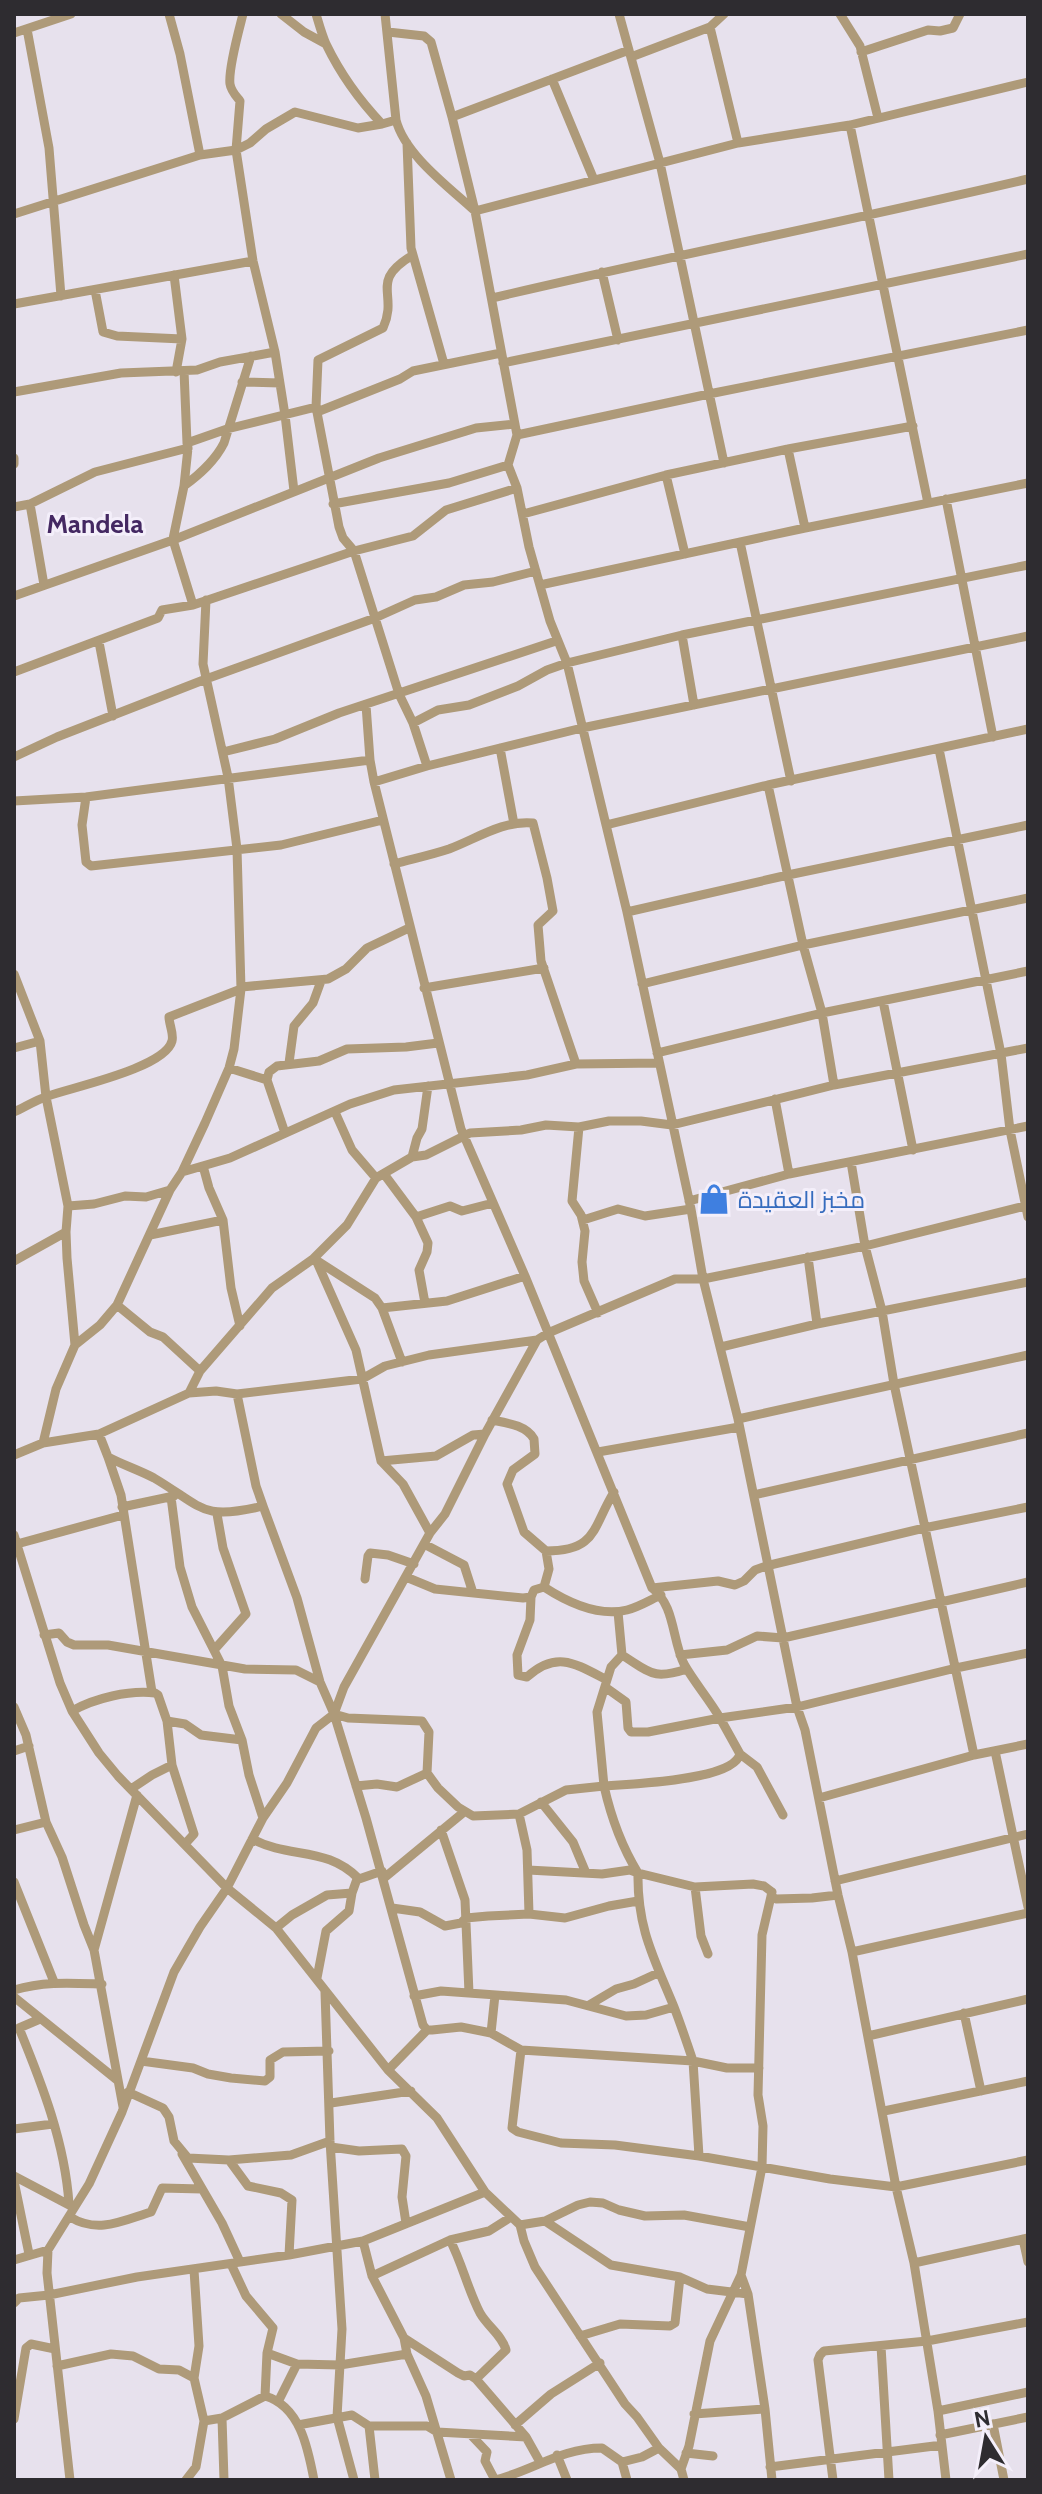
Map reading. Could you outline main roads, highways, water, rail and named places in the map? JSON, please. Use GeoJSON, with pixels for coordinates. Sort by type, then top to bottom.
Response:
{"type":"FeatureCollection","features":[{"type":"Feature","properties":{"kind":"place","name":"مخبز العقيدة"},"geometry":{"type":"Point","coordinates":[714,1199]}},
{"type":"Feature","properties":{"kind":"district","name":"Mandela"},"geometry":{"type":"Point","coordinates":[95,524]}}]}
